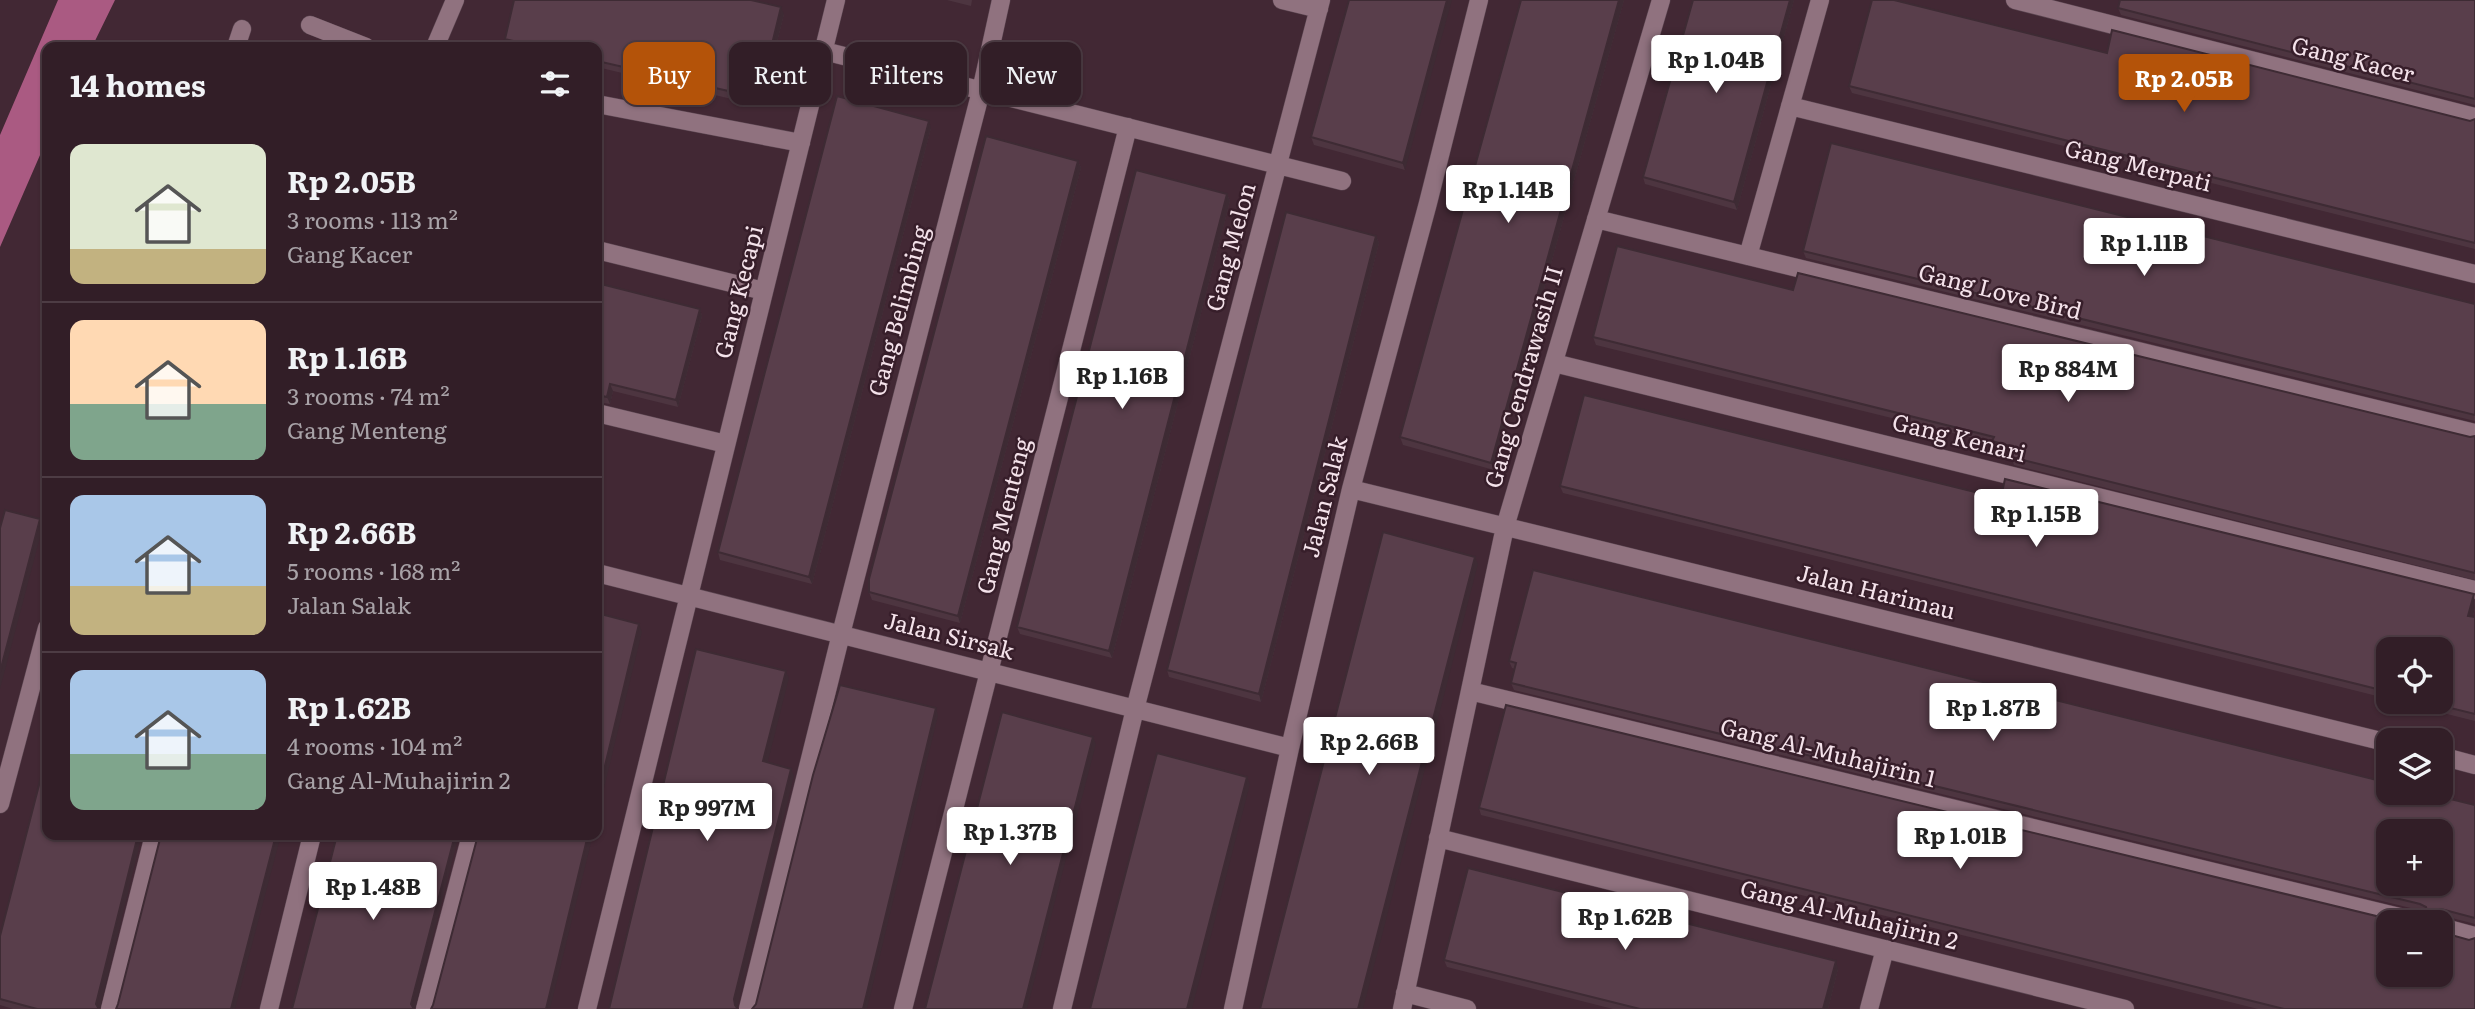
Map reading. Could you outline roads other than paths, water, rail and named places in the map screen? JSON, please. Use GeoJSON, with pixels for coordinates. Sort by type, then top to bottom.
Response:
{"type":"FeatureCollection","features":[{"type":"Feature","properties":{"kind":"street"},"geometry":{"type":"LineString","coordinates":[[437,42],[455,0]]}},
{"type":"Feature","properties":{"kind":"street","name":"Gang Kecapi"},"geometry":{"type":"LineString","coordinates":[[826,42],[836,0]]}},
{"type":"Feature","properties":{"kind":"street","name":"Gang Belimbing"},"geometry":{"type":"LineString","coordinates":[[992,42],[1001,0]]}},
{"type":"Feature","properties":{"kind":"street"},"geometry":{"type":"LineString","coordinates":[[1282,0],[1320,4]]}},
{"type":"Feature","properties":{"kind":"street","name":"Jalan Salak"},"geometry":{"type":"LineString","coordinates":[[1233,1009],[1290,748],[1351,489],[1479,0]]}},
{"type":"Feature","properties":{"kind":"street","name":"Gang Cendrawasih II"},"geometry":{"type":"LineString","coordinates":[[1404,1001],[1505,527],[1661,0]]}},
{"type":"Feature","properties":{"kind":"street"},"geometry":{"type":"LineString","coordinates":[[1748,256],[1820,0]]}},
{"type":"Feature","properties":{"kind":"street","name":"Gang Kacer"},"geometry":{"type":"LineString","coordinates":[[2015,0],[2475,117]]}},
{"type":"Feature","properties":{"kind":"street","name":"Gang Melon"},"geometry":{"type":"LineString","coordinates":[[1062,1009],[1135,709],[1320,4]]}},
{"type":"Feature","properties":{"kind":"street"},"geometry":{"type":"LineString","coordinates":[[310,25],[353,42]]}},
{"type":"Feature","properties":{"kind":"street"},"geometry":{"type":"LineString","coordinates":[[238,42],[242,29]]}},
{"type":"Feature","properties":{"kind":"street"},"geometry":{"type":"LineString","coordinates":[[831,53],[981,91]]}},
{"type":"Feature","properties":{"kind":"street","name":"Gang Belimbing"},"geometry":{"type":"LineString","coordinates":[[748,1009],[841,634],[981,91]]}},
{"type":"Feature","properties":{"kind":"street"},"geometry":{"type":"LineString","coordinates":[[602,105],[801,143]]}},
{"type":"Feature","properties":{"kind":"street","name":"Gang Kecapi"},"geometry":{"type":"LineString","coordinates":[[587,1009],[810,105]]}},
{"type":"Feature","properties":{"kind":"street"},"geometry":{"type":"LineString","coordinates":[[1037,105],[1342,181]]}},
{"type":"Feature","properties":{"kind":"street","name":"Gang Merpati"},"geometry":{"type":"LineString","coordinates":[[1790,106],[2475,274]]}},
{"type":"Feature","properties":{"kind":"street","name":"Gang Menteng"},"geometry":{"type":"LineString","coordinates":[[902,1009],[1128,128]]}},
{"type":"Feature","properties":{"kind":"street","name":"Gang Love Bird"},"geometry":{"type":"LineString","coordinates":[[1596,219],[2475,433]]}},
{"type":"Feature","properties":{"kind":"street"},"geometry":{"type":"LineString","coordinates":[[602,251],[764,291]]}},
{"type":"Feature","properties":{"kind":"street","name":"Gang Kenari"},"geometry":{"type":"LineString","coordinates":[[1554,363],[2475,590]]}},
{"type":"Feature","properties":{"kind":"street"},"geometry":{"type":"LineString","coordinates":[[602,414],[726,444]]}},
{"type":"Feature","properties":{"kind":"street","name":"Jalan Harimau"},"geometry":{"type":"LineString","coordinates":[[1351,489],[2376,741]]}},
{"type":"Feature","properties":{"kind":"street","name":"Jalan Sirsak"},"geometry":{"type":"LineString","coordinates":[[602,574],[1290,748]]}},
{"type":"Feature","properties":{"kind":"street"},"geometry":{"type":"LineString","coordinates":[[0,804],[42,647]]}},
{"type":"Feature","properties":{"kind":"street","name":"Gang Al-Muhajirin 1"},"geometry":{"type":"LineString","coordinates":[[1470,691],[2376,911]]}},
{"type":"Feature","properties":{"kind":"street"},"geometry":{"type":"LineString","coordinates":[[2453,759],[2475,765]]}},
{"type":"Feature","properties":{"kind":"street","name":"Gang Al-Muhajirin 2"},"geometry":{"type":"LineString","coordinates":[[1438,838],[1885,949],[2095,1005],[2125,1009]]}},
{"type":"Feature","properties":{"kind":"street"},"geometry":{"type":"LineString","coordinates":[[110,1009],[153,840]]}},
{"type":"Feature","properties":{"kind":"street"},"geometry":{"type":"LineString","coordinates":[[269,1009],[311,840]]}},
{"type":"Feature","properties":{"kind":"street"},"geometry":{"type":"LineString","coordinates":[[425,1009],[470,840]]}},
{"type":"Feature","properties":{"kind":"street"},"geometry":{"type":"LineString","coordinates":[[2453,931],[2475,936]]}},
{"type":"Feature","properties":{"kind":"street"},"geometry":{"type":"LineString","coordinates":[[1869,1009],[1885,949]]}},
{"type":"Feature","properties":{"kind":"street"},"geometry":{"type":"LineString","coordinates":[[1404,1001],[1467,1009]]}}]}
